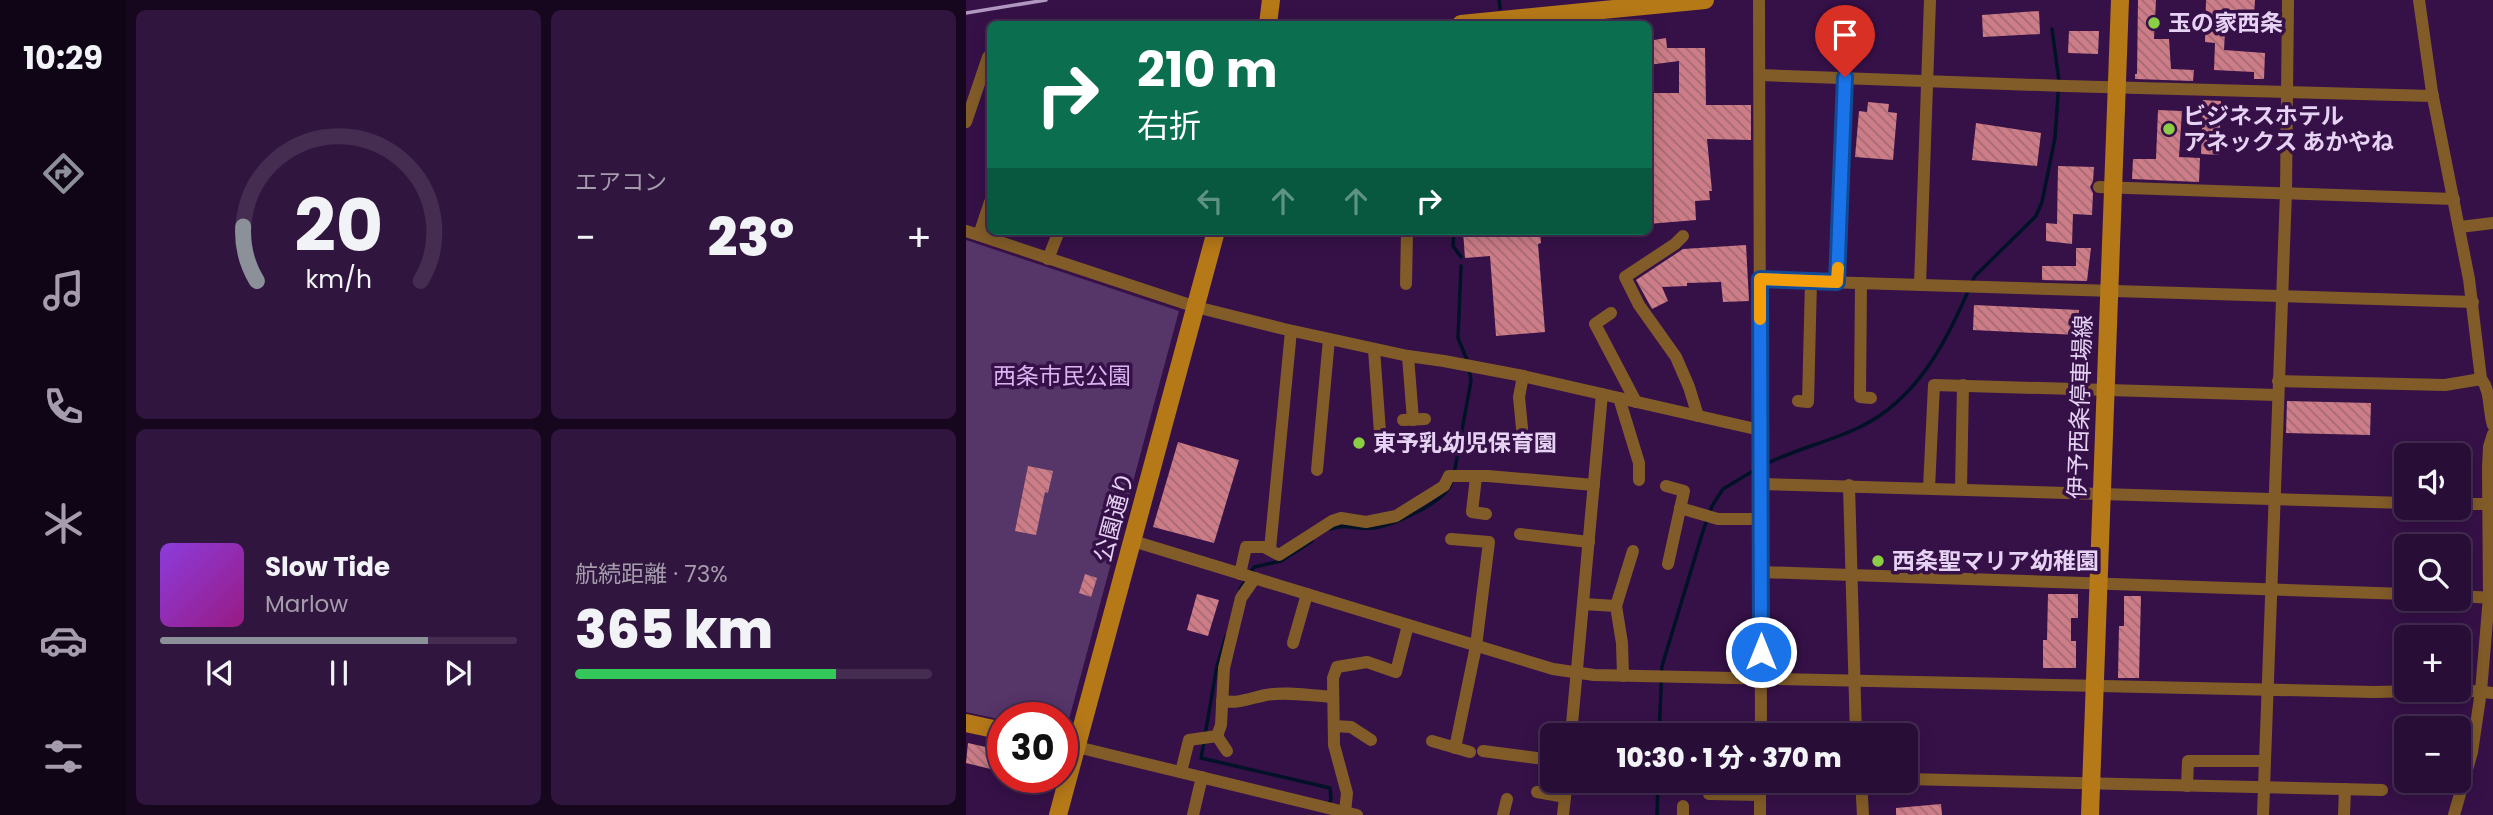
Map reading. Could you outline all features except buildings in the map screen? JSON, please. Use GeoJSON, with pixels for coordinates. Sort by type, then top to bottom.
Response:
{"type":"FeatureCollection","features":[{"type":"Feature","properties":{"kind":"street"},"geometry":{"type":"LineString","coordinates":[[1268,21],[1272,0]]}},
{"type":"Feature","properties":{"kind":"street"},"geometry":{"type":"LineString","coordinates":[[1533,21],[1705,0]]}},
{"type":"Feature","properties":{"kind":"street"},"geometry":{"type":"LineString","coordinates":[[1759,0],[1760,723]]}},
{"type":"Feature","properties":{"kind":"street"},"geometry":{"type":"LineString","coordinates":[[1920,285],[1930,0]]}},
{"type":"Feature","properties":{"kind":"street","name":"伊予西条停車場線"},"geometry":{"type":"LineString","coordinates":[[2090,815],[2109,292],[2106,187],[2116,87],[2119,0]]}},
{"type":"Feature","properties":{"kind":"street"},"geometry":{"type":"LineString","coordinates":[[2263,815],[2286,192],[2288,0]]}},
{"type":"Feature","properties":{"kind":"street"},"geometry":{"type":"LineString","coordinates":[[2419,0],[2433,96],[2473,302],[2481,379],[2487,389],[2488,410],[2493,425]]}},
{"type":"Feature","properties":{"kind":"street"},"geometry":{"type":"LineString","coordinates":[[966,121],[986,57]]}},
{"type":"Feature","properties":{"kind":"street"},"geometry":{"type":"LineString","coordinates":[[1760,75],[2433,96]]}},
{"type":"Feature","properties":{"kind":"street"},"geometry":{"type":"LineString","coordinates":[[1837,282],[1845,77]]}},
{"type":"Feature","properties":{"kind":"street"},"geometry":{"type":"LineString","coordinates":[[2106,187],[2454,199]]}},
{"type":"Feature","properties":{"kind":"street"},"geometry":{"type":"LineString","coordinates":[[987,207],[972,233],[1196,307],[1291,331],[1408,356],[1522,376],[1760,430]]}},
{"type":"Feature","properties":{"kind":"street"},"geometry":{"type":"LineString","coordinates":[[2460,227],[2493,223]]}},
{"type":"Feature","properties":{"kind":"street"},"geometry":{"type":"LineString","coordinates":[[1048,259],[1057,235]]}},
{"type":"Feature","properties":{"kind":"street","name":"公園通り"},"geometry":{"type":"LineString","coordinates":[[1078,720],[1133,541],[1215,235]]}},
{"type":"Feature","properties":{"kind":"street"},"geometry":{"type":"LineString","coordinates":[[1406,284],[1407,235]]}},
{"type":"Feature","properties":{"kind":"street"},"geometry":{"type":"LineString","coordinates":[[1683,236],[1625,277],[1639,305],[1676,358],[1698,416]]}},
{"type":"Feature","properties":{"kind":"street"},"geometry":{"type":"LineString","coordinates":[[1760,279],[2473,302]]}},
{"type":"Feature","properties":{"kind":"street"},"geometry":{"type":"LineString","coordinates":[[1798,401],[1808,401],[1811,281]]}},
{"type":"Feature","properties":{"kind":"street"},"geometry":{"type":"LineString","coordinates":[[1861,283],[1860,397],[1871,398]]}},
{"type":"Feature","properties":{"kind":"street"},"geometry":{"type":"LineString","coordinates":[[1611,313],[1595,324],[1636,402]]}},
{"type":"Feature","properties":{"kind":"street"},"geometry":{"type":"LineString","coordinates":[[1270,549],[1291,331]]}},
{"type":"Feature","properties":{"kind":"street"},"geometry":{"type":"LineString","coordinates":[[1317,470],[1329,339]]}},
{"type":"Feature","properties":{"kind":"street"},"geometry":{"type":"LineString","coordinates":[[1374,349],[1381,446]]}},
{"type":"Feature","properties":{"kind":"street"},"geometry":{"type":"LineString","coordinates":[[1408,356],[1414,420]]}},
{"type":"Feature","properties":{"kind":"street"},"geometry":{"type":"LineString","coordinates":[[1522,376],[1519,397],[1522,428]]}},
{"type":"Feature","properties":{"kind":"street"},"geometry":{"type":"LineString","coordinates":[[2278,381],[2445,385],[2481,379]]}},
{"type":"Feature","properties":{"kind":"street"},"geometry":{"type":"LineString","coordinates":[[1929,488],[1934,385],[2277,395]]}},
{"type":"Feature","properties":{"kind":"street"},"geometry":{"type":"LineString","coordinates":[[1961,489],[1963,385]]}},
{"type":"Feature","properties":{"kind":"street"},"geometry":{"type":"LineString","coordinates":[[1572,723],[1602,394]]}},
{"type":"Feature","properties":{"kind":"street"},"geometry":{"type":"LineString","coordinates":[[1619,398],[1639,463],[1639,480]]}},
{"type":"Feature","properties":{"kind":"street"},"geometry":{"type":"LineString","coordinates":[[2454,815],[2487,692],[2491,597],[2489,447],[2493,434]]}},
{"type":"Feature","properties":{"kind":"street"},"geometry":{"type":"LineString","coordinates":[[1240,574],[1246,547],[1270,549],[1279,555],[1332,521],[1341,518],[1366,523],[1396,516],[1444,485],[1452,476],[1594,485]]}},
{"type":"Feature","properties":{"kind":"street"},"geometry":{"type":"LineString","coordinates":[[1476,477],[1472,512],[1486,514]]}},
{"type":"Feature","properties":{"kind":"street"},"geometry":{"type":"LineString","coordinates":[[1761,484],[2394,503]]}},
{"type":"Feature","properties":{"kind":"street"},"geometry":{"type":"LineString","coordinates":[[1849,485],[1855,723]]}},
{"type":"Feature","properties":{"kind":"street"},"geometry":{"type":"LineString","coordinates":[[1666,486],[1684,491],[1668,564]]}},
{"type":"Feature","properties":{"kind":"street"},"geometry":{"type":"LineString","coordinates":[[2471,504],[2488,505]]}},
{"type":"Feature","properties":{"kind":"street"},"geometry":{"type":"LineString","coordinates":[[1680,508],[1717,519],[1761,519]]}},
{"type":"Feature","properties":{"kind":"street"},"geometry":{"type":"LineString","coordinates":[[1520,534],[1588,542]]}},
{"type":"Feature","properties":{"kind":"street"},"geometry":{"type":"LineString","coordinates":[[1451,538],[1489,542],[1476,646],[1455,748]]}},
{"type":"Feature","properties":{"kind":"street"},"geometry":{"type":"LineString","coordinates":[[1133,541],[1476,646],[1577,673],[2268,690],[2487,692]]}},
{"type":"Feature","properties":{"kind":"street"},"geometry":{"type":"LineString","coordinates":[[1623,676],[1622,643],[1616,606],[1633,551]]}},
{"type":"Feature","properties":{"kind":"street"},"geometry":{"type":"LineString","coordinates":[[1761,572],[2394,594]]}},
{"type":"Feature","properties":{"kind":"street"},"geometry":{"type":"LineString","coordinates":[[1217,736],[1221,725],[1224,668],[1241,598],[1255,578]]}},
{"type":"Feature","properties":{"kind":"street"},"geometry":{"type":"LineString","coordinates":[[1293,643],[1307,594]]}},
{"type":"Feature","properties":{"kind":"street"},"geometry":{"type":"LineString","coordinates":[[2471,596],[2491,597]]}},
{"type":"Feature","properties":{"kind":"street"},"geometry":{"type":"LineString","coordinates":[[1583,604],[1616,606]]}},
{"type":"Feature","properties":{"kind":"street"},"geometry":{"type":"LineString","coordinates":[[1078,748],[1335,811],[1347,793],[1334,745],[1333,678],[1337,667],[1367,662],[1396,672],[1408,625]]}},
{"type":"Feature","properties":{"kind":"street"},"geometry":{"type":"LineString","coordinates":[[1222,701],[1235,703],[1266,695],[1286,694],[1333,697]]}},
{"type":"Feature","properties":{"kind":"street"},"geometry":{"type":"LineString","coordinates":[[966,723],[987,728]]}},
{"type":"Feature","properties":{"kind":"street"},"geometry":{"type":"LineString","coordinates":[[1334,726],[1351,727],[1371,740]]}},
{"type":"Feature","properties":{"kind":"street"},"geometry":{"type":"LineString","coordinates":[[1181,772],[1189,740],[1217,736]]}},
{"type":"Feature","properties":{"kind":"street"},"geometry":{"type":"LineString","coordinates":[[1217,736],[1227,751]]}},
{"type":"Feature","properties":{"kind":"street"},"geometry":{"type":"LineString","coordinates":[[1432,741],[1455,748],[1540,759]]}},
{"type":"Feature","properties":{"kind":"street"},"geometry":{"type":"LineString","coordinates":[[2187,786],[2188,761],[2265,761]]}},
{"type":"Feature","properties":{"kind":"street"},"geometry":{"type":"LineString","coordinates":[[1193,815],[1202,777]]}},
{"type":"Feature","properties":{"kind":"street"},"geometry":{"type":"LineString","coordinates":[[1918,779],[2382,790]]}},
{"type":"Feature","properties":{"kind":"street"},"geometry":{"type":"LineString","coordinates":[[2344,815],[2345,789]]}},
{"type":"Feature","properties":{"kind":"street"},"geometry":{"type":"LineString","coordinates":[[1537,792],[1565,797]]}},
{"type":"Feature","properties":{"kind":"street","name":"公園通り"},"geometry":{"type":"LineString","coordinates":[[1058,815],[1062,793]]}},
{"type":"Feature","properties":{"kind":"street"},"geometry":{"type":"LineString","coordinates":[[1563,815],[1565,793]]}},
{"type":"Feature","properties":{"kind":"street"},"geometry":{"type":"LineString","coordinates":[[1862,793],[1863,815]]}},
{"type":"Feature","properties":{"kind":"street"},"geometry":{"type":"LineString","coordinates":[[1709,794],[1760,795],[1760,815]]}},
{"type":"Feature","properties":{"kind":"street"},"geometry":{"type":"LineString","coordinates":[[1503,815],[1507,799]]}},
{"type":"Feature","properties":{"kind":"green space","name":"西条市民公園"},"geometry":{"type":"Polygon","coordinates":[[[966,240],[1179,311],[1074,702],[987,702],[987,717],[966,712],[966,240]]]}},
{"type":"Feature","properties":{"kind":"waterway"},"geometry":{"type":"LineString","coordinates":[[1499,0],[1500,8]]}},
{"type":"Feature","properties":{"kind":"waterway"},"geometry":{"type":"LineString","coordinates":[[1972,282],[2036,216],[2042,202],[2055,138],[2059,81],[2052,29]]}},
{"type":"Feature","properties":{"kind":"waterway"},"geometry":{"type":"LineString","coordinates":[[1454,235],[1453,246],[1461,257]]}},
{"type":"Feature","properties":{"kind":"waterway"},"geometry":{"type":"LineString","coordinates":[[1461,266],[1458,338],[1467,360]]}},
{"type":"Feature","properties":{"kind":"waterway"},"geometry":{"type":"LineString","coordinates":[[1764,465],[1860,427],[1897,402],[1927,368],[1950,330],[1969,289]]}},
{"type":"Feature","properties":{"kind":"waterway"},"geometry":{"type":"LineString","coordinates":[[1454,474],[1471,381],[1469,368]]}},
{"type":"Feature","properties":{"kind":"waterway"},"geometry":{"type":"LineString","coordinates":[[1660,723],[1662,666],[1712,506],[1723,489],[1758,468]]}},
{"type":"Feature","properties":{"kind":"waterway"},"geometry":{"type":"LineString","coordinates":[[1330,529],[1374,528],[1394,522],[1441,497],[1452,481]]}},
{"type":"Feature","properties":{"kind":"waterway"},"geometry":{"type":"LineString","coordinates":[[1240,589],[1254,567],[1281,561],[1312,541]]}},
{"type":"Feature","properties":{"kind":"waterway"},"geometry":{"type":"LineString","coordinates":[[1205,735],[1217,666],[1226,636]]}},
{"type":"Feature","properties":{"kind":"waterway"},"geometry":{"type":"LineString","coordinates":[[1204,742],[1201,758],[1330,788],[1329,804]]}},
{"type":"Feature","properties":{"kind":"waterway"},"geometry":{"type":"LineString","coordinates":[[1657,815],[1658,793]]}},
{"type":"Feature","properties":{"kind":"railway"},"geometry":{"type":"LineString","coordinates":[[966,13],[1046,0]]}},
{"type":"Feature","properties":{"kind":"slow traffic"},"geometry":{"type":"LineString","coordinates":[[1760,319],[1760,279],[1837,282],[1838,268]]}},
{"type":"Feature","properties":{"kind":"place","name":"玉の家西条"},"geometry":{"type":"Point","coordinates":[2154,23]}},
{"type":"Feature","properties":{"kind":"place","name":"ビジネスホテル アネックス あかやね"},"geometry":{"type":"Point","coordinates":[2169,129]}},
{"type":"Feature","properties":{"kind":"place","name":"東予乳幼児保育園"},"geometry":{"type":"Point","coordinates":[1359,443]}},
{"type":"Feature","properties":{"kind":"place","name":"西条聖マリア幼稚園"},"geometry":{"type":"Point","coordinates":[1878,561]}},
{"type":"Feature","properties":{"kind":"route"},"geometry":{"type":"LineString","coordinates":[[1761,652],[1760,279],[1837,282],[1845,77]]}}]}
